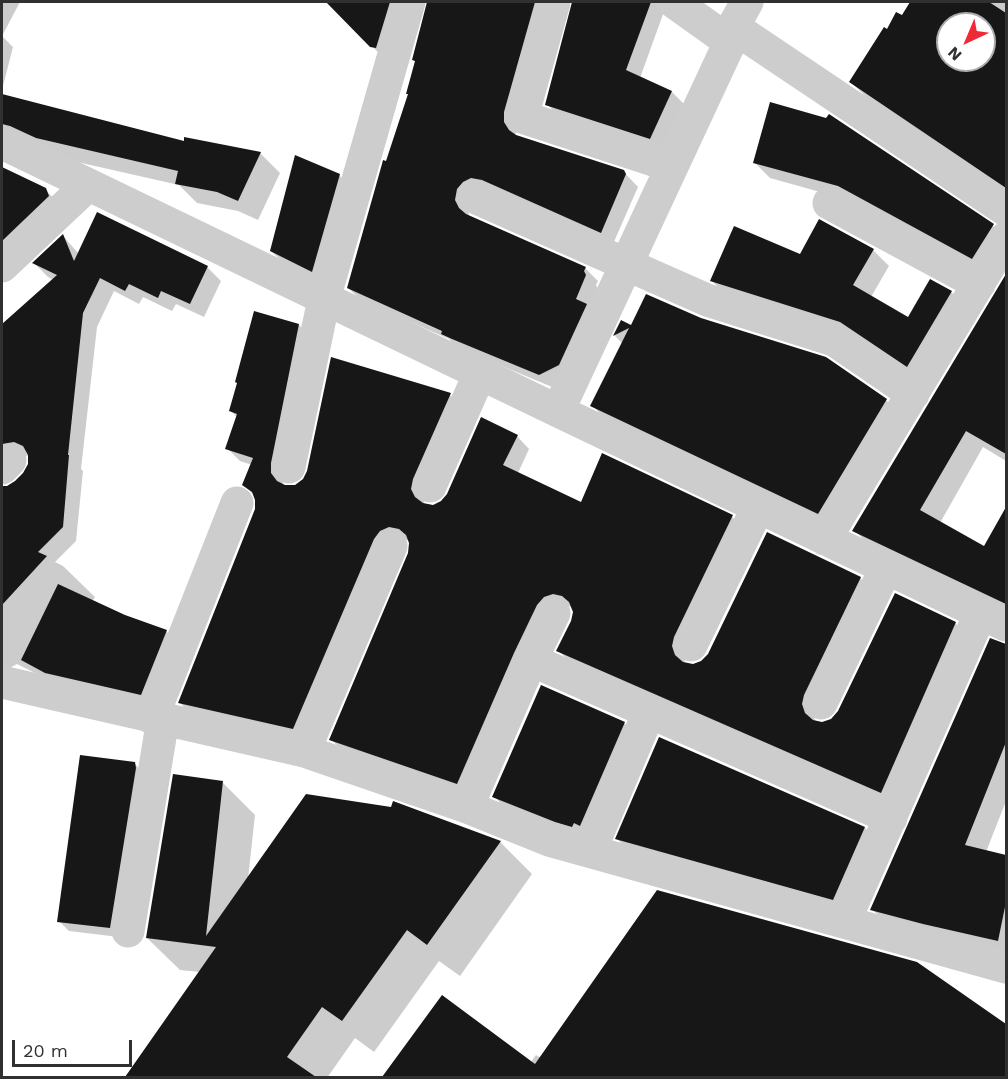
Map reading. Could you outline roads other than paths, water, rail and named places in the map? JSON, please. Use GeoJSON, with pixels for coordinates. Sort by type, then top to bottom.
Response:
{"type":"FeatureCollection","features":[{"type":"Feature","properties":{"kind":"street"},"geometry":{"type":"LineString","coordinates":[[289,467],[324,299],[409,2]]}},
{"type":"Feature","properties":{"kind":"street"},"geometry":{"type":"LineString","coordinates":[[554,2],[522,117],[672,166]]}},
{"type":"Feature","properties":{"kind":"street"},"geometry":{"type":"LineString","coordinates":[[674,2],[737,24],[1006,210]]}},
{"type":"Feature","properties":{"kind":"street"},"geometry":{"type":"LineString","coordinates":[[558,411],[737,24]]}},
{"type":"Feature","properties":{"kind":"street"},"geometry":{"type":"LineString","coordinates":[[2,143],[758,507],[994,618],[891,818],[844,922]]}},
{"type":"Feature","properties":{"kind":"street"},"geometry":{"type":"LineString","coordinates":[[2,266],[88,185]]}},
{"type":"Feature","properties":{"kind":"street"},"geometry":{"type":"LineString","coordinates":[[474,197],[707,300],[834,340],[913,394]]}},
{"type":"Feature","properties":{"kind":"street"},"geometry":{"type":"LineString","coordinates":[[829,203],[979,284]]}},
{"type":"Feature","properties":{"kind":"street"},"geometry":{"type":"LineString","coordinates":[[825,539],[1006,238]]}},
{"type":"Feature","properties":{"kind":"street"},"geometry":{"type":"LineString","coordinates":[[430,486],[480,373]]}},
{"type":"Feature","properties":{"kind":"street"},"geometry":{"type":"LineString","coordinates":[[128,931],[158,718],[237,503]]}},
{"type":"Feature","properties":{"kind":"street"},"geometry":{"type":"LineString","coordinates":[[691,645],[758,507]]}},
{"type":"Feature","properties":{"kind":"street"},"geometry":{"type":"LineString","coordinates":[[304,751],[391,546]]}},
{"type":"Feature","properties":{"kind":"street"},"geometry":{"type":"LineString","coordinates":[[821,703],[886,568]]}},
{"type":"Feature","properties":{"kind":"street"},"geometry":{"type":"LineString","coordinates":[[467,807],[554,613]]}},
{"type":"Feature","properties":{"kind":"street"},"geometry":{"type":"LineString","coordinates":[[531,660],[891,818]]}},
{"type":"Feature","properties":{"kind":"street"},"geometry":{"type":"LineString","coordinates":[[2,682],[304,751],[467,807],[549,840],[1006,967]]}},
{"type":"Feature","properties":{"kind":"street"},"geometry":{"type":"LineString","coordinates":[[590,851],[650,712]]}}]}
